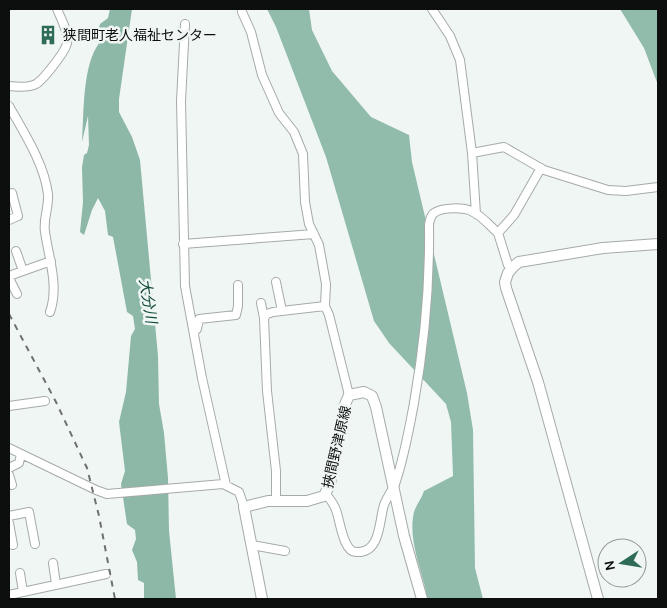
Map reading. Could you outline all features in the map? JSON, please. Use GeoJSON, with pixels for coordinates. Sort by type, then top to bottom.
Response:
{"type":"FeatureCollection","features":[{"type":"Feature","properties":{"kind":"main road"},"geometry":{"type":"LineString","coordinates":[[598,599],[538,382],[506,288],[506,279],[512,268],[519,262],[612,247],[658,244]]}},
{"type":"Feature","properties":{"kind":"main road","name":"挾間野津原線"},"geometry":{"type":"LineString","coordinates":[[244,507],[276,501],[311,501],[322,498],[330,484],[344,407],[349,395],[364,392],[372,396],[375,401],[404,536],[422,599]]}},
{"type":"Feature","properties":{"kind":"main road"},"geometry":{"type":"LineString","coordinates":[[244,507],[262,599]]}},
{"type":"Feature","properties":{"kind":"street"},"geometry":{"type":"LineString","coordinates":[[9,86],[22,87],[37,83],[65,50],[67,42],[66,31],[57,9]]}},
{"type":"Feature","properties":{"kind":"street"},"geometry":{"type":"LineString","coordinates":[[432,9],[450,36],[460,60],[472,153],[476,214]]}},
{"type":"Feature","properties":{"kind":"street"},"geometry":{"type":"LineString","coordinates":[[242,12],[251,32],[262,75],[279,113],[294,132],[303,154],[305,202],[310,224],[319,245],[323,262],[326,284],[324,306],[329,315],[349,395]]}},
{"type":"Feature","properties":{"kind":"street"},"geometry":{"type":"LineString","coordinates":[[185,24],[181,100],[185,286],[226,485]]}},
{"type":"Feature","properties":{"kind":"street"},"geometry":{"type":"LineString","coordinates":[[9,106],[36,158],[48,192],[48,205],[43,219],[51,261],[54,294],[50,312]]}},
{"type":"Feature","properties":{"kind":"street"},"geometry":{"type":"LineString","coordinates":[[472,153],[504,147],[541,168],[612,191],[632,191],[658,187]]}},
{"type":"Feature","properties":{"kind":"street"},"geometry":{"type":"LineString","coordinates":[[498,233],[514,215],[541,168]]}},
{"type":"Feature","properties":{"kind":"street"},"geometry":{"type":"LineString","coordinates":[[9,220],[18,216],[12,193]]}},
{"type":"Feature","properties":{"kind":"street"},"geometry":{"type":"LineString","coordinates":[[326,494],[336,510],[345,542],[353,552],[368,549],[376,539],[383,508],[394,485],[409,431],[421,364],[427,312],[429,224],[434,213],[461,209],[472,211],[498,233],[508,265],[512,268]]}},
{"type":"Feature","properties":{"kind":"street"},"geometry":{"type":"LineString","coordinates":[[184,244],[314,234]]}},
{"type":"Feature","properties":{"kind":"street"},"geometry":{"type":"LineString","coordinates":[[16,251],[24,271]]}},
{"type":"Feature","properties":{"kind":"street"},"geometry":{"type":"LineString","coordinates":[[17,294],[9,277],[51,261]]}},
{"type":"Feature","properties":{"kind":"street"},"geometry":{"type":"LineString","coordinates":[[276,282],[282,311]]}},
{"type":"Feature","properties":{"kind":"street"},"geometry":{"type":"LineString","coordinates":[[194,332],[197,329],[199,320],[236,315],[238,285]]}},
{"type":"Feature","properties":{"kind":"street"},"geometry":{"type":"LineString","coordinates":[[262,303],[267,391],[276,471],[276,501]]}},
{"type":"Feature","properties":{"kind":"street"},"geometry":{"type":"LineString","coordinates":[[264,318],[267,314],[282,311],[324,306]]}},
{"type":"Feature","properties":{"kind":"street"},"geometry":{"type":"LineString","coordinates":[[9,406],[46,400]]}},
{"type":"Feature","properties":{"kind":"street"},"geometry":{"type":"LineString","coordinates":[[9,448],[107,494],[216,484],[226,485],[239,492],[244,507]]}},
{"type":"Feature","properties":{"kind":"street"},"geometry":{"type":"LineString","coordinates":[[9,468],[19,464],[21,454]]}},
{"type":"Feature","properties":{"kind":"street"},"geometry":{"type":"LineString","coordinates":[[9,474],[12,485]]}},
{"type":"Feature","properties":{"kind":"street"},"geometry":{"type":"LineString","coordinates":[[9,516],[29,512],[35,544]]}},
{"type":"Feature","properties":{"kind":"street"},"geometry":{"type":"LineString","coordinates":[[9,523],[13,546]]}},
{"type":"Feature","properties":{"kind":"street"},"geometry":{"type":"LineString","coordinates":[[252,546],[286,551]]}},
{"type":"Feature","properties":{"kind":"street"},"geometry":{"type":"LineString","coordinates":[[53,562],[56,584]]}},
{"type":"Feature","properties":{"kind":"street"},"geometry":{"type":"LineString","coordinates":[[20,573],[23,592]]}},
{"type":"Feature","properties":{"kind":"street"},"geometry":{"type":"LineString","coordinates":[[9,595],[106,574]]}},
{"type":"Feature","properties":{"kind":"shaded area"},"geometry":{"type":"Polygon","coordinates":[[[267,9],[309,9],[312,30],[332,71],[371,117],[409,135],[412,162],[467,393],[473,430],[475,568],[483,599],[419,599],[426,591],[412,532],[414,512],[424,491],[453,476],[451,422],[446,404],[389,343],[374,321],[326,157],[276,27],[267,9]]]}},
{"type":"Feature","properties":{"kind":"shaded area"},"geometry":{"type":"Polygon","coordinates":[[[620,9],[658,9],[658,85],[644,48],[620,9]]]}},
{"type":"Feature","properties":{"kind":"water","name":"大分川"},"geometry":{"type":"Polygon","coordinates":[[[110,9],[132,9],[119,99],[119,112],[132,137],[140,160],[158,356],[159,404],[168,478],[169,531],[176,599],[144,599],[144,583],[138,580],[137,562],[132,550],[136,539],[135,530],[127,524],[121,484],[125,471],[119,422],[126,392],[131,336],[135,329],[133,316],[127,312],[113,237],[108,235],[105,211],[98,198],[84,235],[80,232],[83,202],[82,167],[84,155],[87,153],[89,145],[88,116],[82,142],[85,90],[90,63],[94,51],[100,42],[97,34],[100,24],[108,18],[110,9]]]}},
{"type":"Feature","properties":{"kind":"railway"},"geometry":{"type":"LineString","coordinates":[[9,314],[56,402],[87,468],[99,516],[115,599]]}},
{"type":"Feature","properties":{"kind":"place","name":"狭間町老人福祉センター"},"geometry":{"type":"Point","coordinates":[48,35]}}]}
